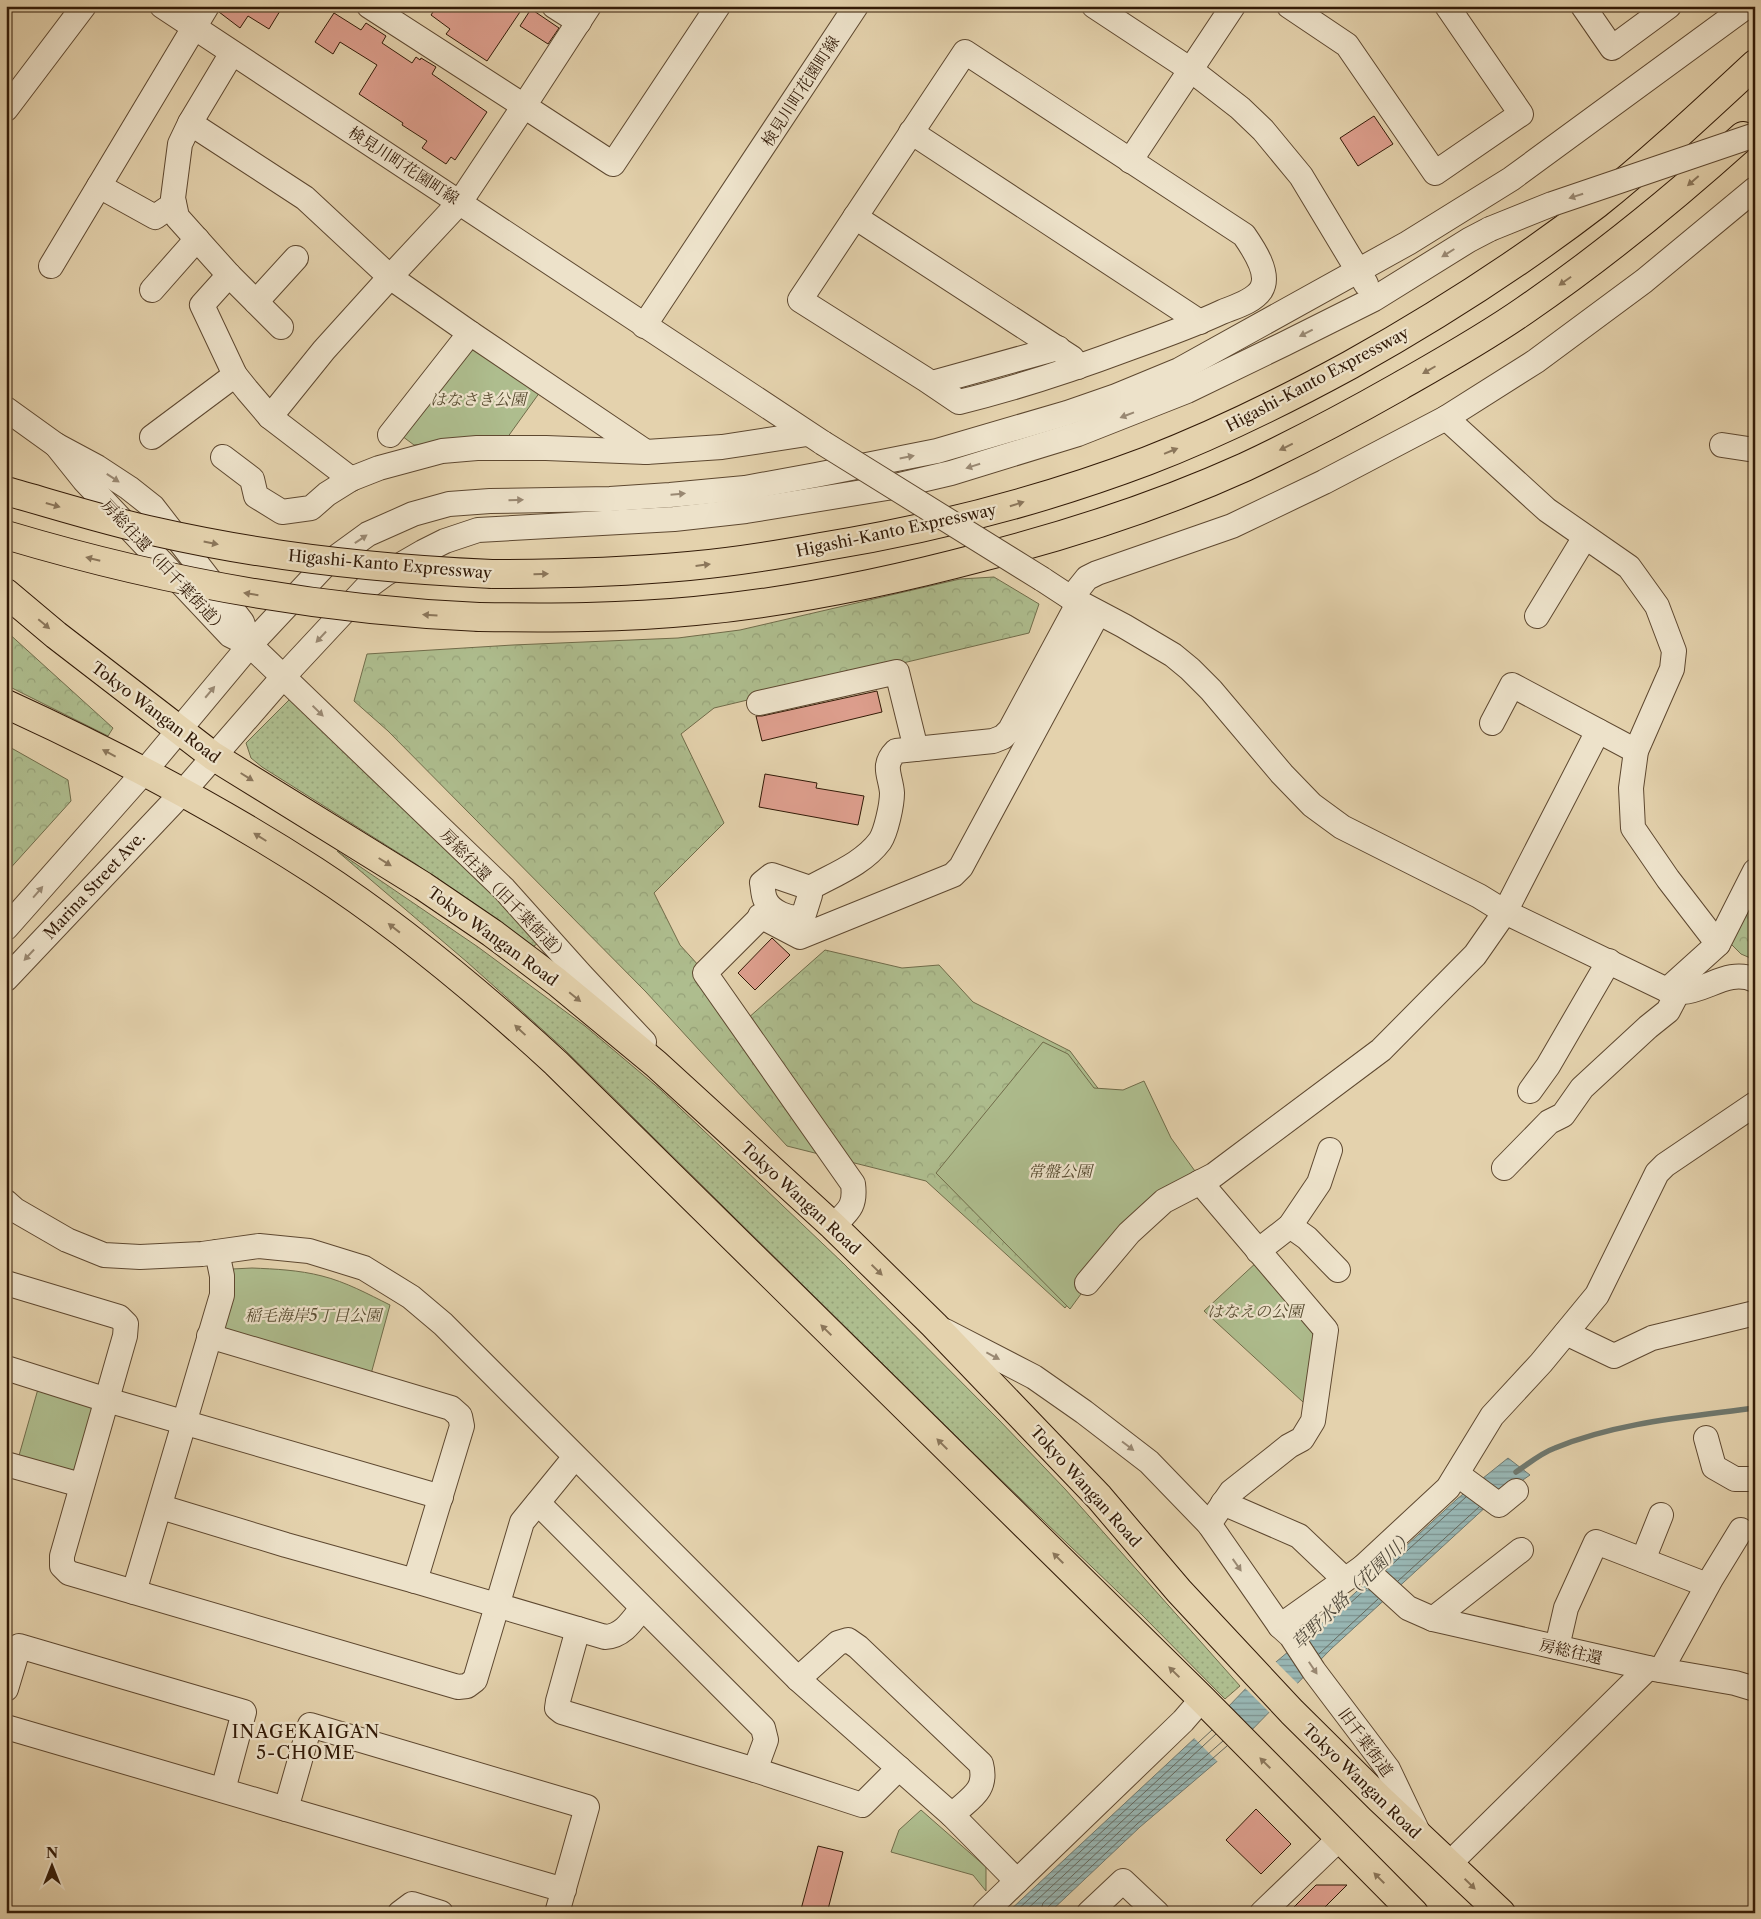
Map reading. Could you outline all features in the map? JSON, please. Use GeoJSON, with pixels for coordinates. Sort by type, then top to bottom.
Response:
{"type":"FeatureCollection","features":[{"type":"Feature","properties":{"kind":"highway","name":"Higashi-Kanto Expressway"},"geometry":{"type":"LineString","coordinates":[[6,491],[156,532],[217,544],[346,563],[492,574],[622,571],[691,566],[766,557],[842,544],[997,510],[1148,461],[1225,429],[1265,410],[1440,313],[1548,240],[1596,204],[1653,158],[1755,64]]}},
{"type":"Feature","properties":{"kind":"highway"},"geometry":{"type":"LineString","coordinates":[[6,535],[92,559],[229,590],[331,606],[479,617],[590,616],[695,611],[853,588],[932,571],[1091,527],[1244,467],[1317,432],[1466,348],[1523,312],[1633,231],[1755,125]]}},
{"type":"Feature","properties":{"kind":"highway","name":"Tokyo Wangan Road"},"geometry":{"type":"LineString","coordinates":[[6,593],[56,635],[213,756],[424,886],[492,933],[557,982],[720,1121],[833,1226],[934,1325],[1093,1491],[1179,1591],[1279,1698],[1422,1839],[1501,1913]]}},
{"type":"Feature","properties":{"kind":"highway"},"geometry":{"type":"LineString","coordinates":[[6,704],[81,738],[183,792],[216,810],[308,867],[347,893],[448,969],[512,1022],[606,1112],[1202,1699],[1414,1913]]}},
{"type":"Feature","properties":{"kind":"street"},"geometry":{"type":"LineString","coordinates":[[6,109],[84,6]]}},
{"type":"Feature","properties":{"kind":"street","name":"検見川町花園町線"},"geometry":{"type":"LineString","coordinates":[[162,6],[815,439],[1083,605],[1124,626],[1173,655],[1211,690],[1282,774],[1312,805],[1334,821],[1506,912],[1672,991]]}},
{"type":"Feature","properties":{"kind":"street"},"geometry":{"type":"LineString","coordinates":[[51,266],[207,6]]}},
{"type":"Feature","properties":{"kind":"street"},"geometry":{"type":"LineString","coordinates":[[369,6],[613,164],[718,6]]}},
{"type":"Feature","properties":{"kind":"street"},"geometry":{"type":"LineString","coordinates":[[270,417],[324,350],[460,202],[584,14],[554,6]]}},
{"type":"Feature","properties":{"kind":"street","name":"検見川町花園町線"},"geometry":{"type":"LineString","coordinates":[[644,326],[856,6]]}},
{"type":"Feature","properties":{"kind":"street"},"geometry":{"type":"LineString","coordinates":[[1094,6],[1190,70],[1240,108],[1263,130],[1301,176],[1360,270],[1374,298]]}},
{"type":"Feature","properties":{"kind":"street"},"geometry":{"type":"LineString","coordinates":[[1130,161],[1233,6]]}},
{"type":"Feature","properties":{"kind":"street"},"geometry":{"type":"LineString","coordinates":[[1289,6],[1347,45],[1435,173],[1521,114],[1447,6]]}},
{"type":"Feature","properties":{"kind":"street"},"geometry":{"type":"LineString","coordinates":[[1583,6],[1612,48],[1669,6]]}},
{"type":"Feature","properties":{"kind":"street"},"geometry":{"type":"LineString","coordinates":[[6,928],[144,772],[250,645],[324,566],[368,534],[413,514],[449,504],[610,498],[745,488],[937,451],[1067,413],[1116,396],[1179,370],[1408,243],[1511,179],[1747,6]]}},
{"type":"Feature","properties":{"kind":"street"},"geometry":{"type":"LineString","coordinates":[[965,52],[1244,235],[1257,255],[1264,278],[1262,288],[1255,297],[1200,322],[1078,367],[989,395],[959,402],[800,300],[910,132],[965,52]]}},
{"type":"Feature","properties":{"kind":"street"},"geometry":{"type":"LineString","coordinates":[[232,53],[180,144],[173,198],[174,204],[177,218],[229,275],[281,327]]}},
{"type":"Feature","properties":{"kind":"street"},"geometry":{"type":"LineString","coordinates":[[190,124],[305,198],[390,277],[646,452]]}},
{"type":"Feature","properties":{"kind":"street"},"geometry":{"type":"LineString","coordinates":[[910,132],[1200,322]]}},
{"type":"Feature","properties":{"kind":"street","name":"Marina Street Ave."},"geometry":{"type":"LineString","coordinates":[[6,979],[183,792],[283,677],[366,588],[385,574],[423,552],[478,530],[674,519],[746,511],[887,488],[951,473],[1078,434],[1187,391],[1284,344],[1374,298],[1490,229],[1552,204],[1755,135]]}},
{"type":"Feature","properties":{"kind":"street"},"geometry":{"type":"LineString","coordinates":[[100,186],[154,217],[174,204]]}},
{"type":"Feature","properties":{"kind":"street"},"geometry":{"type":"LineString","coordinates":[[765,912],[800,937],[953,875],[961,867],[1083,605],[1087,578],[1097,572],[1232,526],[1324,482],[1446,418],[1536,361],[1636,287],[1755,189]]}},
{"type":"Feature","properties":{"kind":"street"},"geometry":{"type":"LineString","coordinates":[[855,217],[1058,348],[1072,358],[1078,367]]}},
{"type":"Feature","properties":{"kind":"street"},"geometry":{"type":"LineString","coordinates":[[152,290],[197,239]]}},
{"type":"Feature","properties":{"kind":"street"},"geometry":{"type":"LineString","coordinates":[[256,302],[296,258]]}},
{"type":"Feature","properties":{"kind":"street"},"geometry":{"type":"LineString","coordinates":[[229,275],[202,305],[234,375],[270,417],[351,478]]}},
{"type":"Feature","properties":{"kind":"street"},"geometry":{"type":"LineString","coordinates":[[390,435],[470,333]]}},
{"type":"Feature","properties":{"kind":"street"},"geometry":{"type":"LineString","coordinates":[[932,383],[1058,348]]}},
{"type":"Feature","properties":{"kind":"street"},"geometry":{"type":"LineString","coordinates":[[152,437],[234,375]]}},
{"type":"Feature","properties":{"kind":"street","name":"房総往還（旧千葉街道）"},"geometry":{"type":"LineString","coordinates":[[6,409],[56,445],[97,467],[129,488],[153,508],[242,622],[250,645]]}},
{"type":"Feature","properties":{"kind":"street"},"geometry":{"type":"LineString","coordinates":[[1446,418],[1547,510],[1629,567],[1657,606],[1674,651],[1672,669],[1636,751],[1631,788],[1633,828],[1668,880],[1718,944]]}},
{"type":"Feature","properties":{"kind":"street"},"geometry":{"type":"LineString","coordinates":[[223,457],[252,480],[256,496],[282,512],[311,508],[327,494],[351,478],[410,458],[442,451],[477,448],[546,448],[646,452],[815,439]]}},
{"type":"Feature","properties":{"kind":"street","name":"房総往還（旧千葉街道）"},"geometry":{"type":"LineString","coordinates":[[56,445],[84,480],[230,635],[250,645],[504,889],[582,976],[720,1121]]}},
{"type":"Feature","properties":{"kind":"street"},"geometry":{"type":"LineString","coordinates":[[1722,445],[1755,450]]}},
{"type":"Feature","properties":{"kind":"street"},"geometry":{"type":"LineString","coordinates":[[1537,616],[1585,537]]}},
{"type":"Feature","properties":{"kind":"street"},"geometry":{"type":"LineString","coordinates":[[833,1226],[850,1209],[855,1198],[853,1184],[705,973],[765,912],[762,883],[772,875],[810,888],[862,859],[881,840],[892,804],[892,790],[887,768],[890,757],[896,751],[993,741],[1003,737],[1010,730],[1083,605]]}},
{"type":"Feature","properties":{"kind":"street"},"geometry":{"type":"LineString","coordinates":[[759,703],[897,672],[916,749]]}},
{"type":"Feature","properties":{"kind":"street"},"geometry":{"type":"LineString","coordinates":[[1492,723],[1512,685],[1636,751]]}},
{"type":"Feature","properties":{"kind":"street"},"geometry":{"type":"LineString","coordinates":[[1087,1284],[1129,1233],[1164,1201],[1214,1175],[1381,1050],[1475,955],[1506,912],[1598,731]]}},
{"type":"Feature","properties":{"kind":"street"},"geometry":{"type":"LineString","coordinates":[[1504,1168],[1550,1122],[1563,1115],[1582,1088],[1668,1011],[1672,991],[1718,944],[1755,871]]}},
{"type":"Feature","properties":{"kind":"street"},"geometry":{"type":"LineString","coordinates":[[765,912],[796,919],[803,917],[810,888]]}},
{"type":"Feature","properties":{"kind":"street"},"geometry":{"type":"LineString","coordinates":[[1530,1091],[1548,1066],[1609,961]]}},
{"type":"Feature","properties":{"kind":"street"},"geometry":{"type":"LineString","coordinates":[[1672,991],[1683,993],[1728,978],[1745,976],[1755,980]]}},
{"type":"Feature","properties":{"kind":"street"},"geometry":{"type":"LineString","coordinates":[[934,1325],[1034,1377],[1150,1462],[1209,1524],[1286,1631],[1367,1570],[1448,1488],[1464,1480],[1492,1416],[1542,1363],[1597,1295],[1657,1172],[1755,1104]]}},
{"type":"Feature","properties":{"kind":"street"},"geometry":{"type":"LineString","coordinates":[[1258,1251],[1290,1226],[1318,1183],[1330,1150]]}},
{"type":"Feature","properties":{"kind":"street"},"geometry":{"type":"LineString","coordinates":[[1200,1182],[1326,1330],[1312,1421],[1302,1438],[1289,1446],[1231,1492],[1209,1524]]}},
{"type":"Feature","properties":{"kind":"street"},"geometry":{"type":"LineString","coordinates":[[6,1202],[15,1210],[67,1240],[104,1254],[140,1257],[217,1252],[260,1246],[309,1250],[364,1268],[411,1297],[443,1324],[798,1679],[952,1815],[1017,1881]]}},
{"type":"Feature","properties":{"kind":"street"},"geometry":{"type":"LineString","coordinates":[[1290,1226],[1307,1238],[1338,1270]]}},
{"type":"Feature","properties":{"kind":"street"},"geometry":{"type":"LineString","coordinates":[[134,1592],[161,1507],[222,1295],[222,1276],[217,1252]]}},
{"type":"Feature","properties":{"kind":"street"},"geometry":{"type":"LineString","coordinates":[[6,1283],[118,1317],[126,1324],[125,1336],[62,1556],[62,1566],[69,1572],[134,1592],[458,1687],[467,1686],[474,1680],[522,1522],[575,1457]]}},
{"type":"Feature","properties":{"kind":"street"},"geometry":{"type":"LineString","coordinates":[[1566,1333],[1614,1356],[1652,1338],[1755,1313]]}},
{"type":"Feature","properties":{"kind":"street"},"geometry":{"type":"LineString","coordinates":[[209,1336],[451,1408],[460,1416],[462,1426],[415,1581]]}},
{"type":"Feature","properties":{"kind":"street"},"geometry":{"type":"LineString","coordinates":[[6,1368],[107,1400],[441,1497]]}},
{"type":"Feature","properties":{"kind":"street"},"geometry":{"type":"LineString","coordinates":[[1706,1438],[1714,1467],[1735,1479],[1755,1479]]}},
{"type":"Feature","properties":{"kind":"street"},"geometry":{"type":"LineString","coordinates":[[7,1465],[81,1485]]}},
{"type":"Feature","properties":{"kind":"street"},"geometry":{"type":"LineString","coordinates":[[1464,1480],[1499,1505],[1516,1491]]}},
{"type":"Feature","properties":{"kind":"street"},"geometry":{"type":"LineString","coordinates":[[538,1503],[763,1728],[766,1740],[754,1770]]}},
{"type":"Feature","properties":{"kind":"street"},"geometry":{"type":"LineString","coordinates":[[1224,1503],[1299,1536],[1339,1574]]}},
{"type":"Feature","properties":{"kind":"street"},"geometry":{"type":"LineString","coordinates":[[161,1507],[286,1546],[415,1581],[605,1637],[614,1637],[623,1631],[642,1608]]}},
{"type":"Feature","properties":{"kind":"street"},"geometry":{"type":"LineString","coordinates":[[1643,1560],[1661,1515]]}},
{"type":"Feature","properties":{"kind":"street"},"geometry":{"type":"LineString","coordinates":[[1450,1864],[1654,1669],[1741,1530]]}},
{"type":"Feature","properties":{"kind":"street"},"geometry":{"type":"LineString","coordinates":[[1557,1648],[1566,1608],[1596,1542],[1708,1585]]}},
{"type":"Feature","properties":{"kind":"street"},"geometry":{"type":"LineString","coordinates":[[1433,1619],[1521,1550]]}},
{"type":"Feature","properties":{"kind":"street","name":"房総往還"},"geometry":{"type":"LineString","coordinates":[[1367,1570],[1408,1608],[1433,1619],[1557,1648],[1654,1669],[1735,1683],[1755,1689]]}},
{"type":"Feature","properties":{"kind":"street"},"geometry":{"type":"LineString","coordinates":[[578,1629],[558,1701],[557,1708],[562,1712],[862,1805],[899,1768]]}},
{"type":"Feature","properties":{"kind":"street","name":"旧千葉街道"},"geometry":{"type":"LineString","coordinates":[[1286,1631],[1388,1769],[1422,1839]]}},
{"type":"Feature","properties":{"kind":"street"},"geometry":{"type":"LineString","coordinates":[[798,1679],[838,1643],[848,1640],[858,1647],[981,1764],[984,1775],[982,1787],[952,1815]]}},
{"type":"Feature","properties":{"kind":"street"},"geometry":{"type":"LineString","coordinates":[[6,1689],[19,1646],[244,1712],[223,1790]]}},
{"type":"Feature","properties":{"kind":"street"},"geometry":{"type":"LineString","coordinates":[[984,1913],[1183,1721],[1202,1699]]}},
{"type":"Feature","properties":{"kind":"street"},"geometry":{"type":"LineString","coordinates":[[286,1809],[310,1725],[588,1807],[557,1913]]}},
{"type":"Feature","properties":{"kind":"street"},"geometry":{"type":"LineString","coordinates":[[6,1727],[564,1890]]}},
{"type":"Feature","properties":{"kind":"street"},"geometry":{"type":"LineString","coordinates":[[1262,1913],[1339,1838]]}},
{"type":"Feature","properties":{"kind":"street"},"geometry":{"type":"LineString","coordinates":[[1089,1913],[1123,1881],[1157,1913]]}},
{"type":"Feature","properties":{"kind":"street"},"geometry":{"type":"LineString","coordinates":[[400,1913],[412,1904],[441,1913]]}},
{"type":"Feature","properties":{"kind":"green space","name":"はなさき公園"},"geometry":{"type":"Polygon","coordinates":[[[477,349],[540,392],[507,438],[470,439],[414,445],[398,433],[464,352],[477,349]]]}},
{"type":"Feature","properties":{"kind":"green space"},"geometry":{"type":"Polygon","coordinates":[[[994,577],[1039,604],[1029,633],[714,708],[681,734],[724,823],[654,893],[680,945],[747,1019],[825,950],[902,968],[939,965],[973,1002],[1070,1051],[1097,1087],[1151,1144],[1149,1195],[1065,1308],[926,1181],[787,1146],[646,992],[388,731],[354,701],[367,654],[678,638],[740,630],[960,579],[994,577]]]}},
{"type":"Feature","properties":{"kind":"green space"},"geometry":{"type":"Polygon","coordinates":[[[6,631],[113,728],[108,736],[6,685],[6,631]]]}},
{"type":"Feature","properties":{"kind":"green space"},"geometry":{"type":"Polygon","coordinates":[[[291,698],[488,884],[537,944],[531,948],[416,864],[262,767],[251,758],[246,743],[291,698]]]}},
{"type":"Feature","properties":{"kind":"green space"},"geometry":{"type":"Polygon","coordinates":[[[6,745],[68,780],[71,801],[6,873],[6,745]]]}},
{"type":"Feature","properties":{"kind":"green space"},"geometry":{"type":"Polygon","coordinates":[[[337,851],[478,947],[585,1026],[661,1090],[843,1263],[999,1420],[1065,1489],[1240,1686],[1225,1699],[1142,1615],[970,1450],[564,1049],[467,962],[337,851]]]}},
{"type":"Feature","properties":{"kind":"green space"},"geometry":{"type":"Polygon","coordinates":[[[1755,886],[1755,960],[1741,954],[1727,940],[1755,886]]]}},
{"type":"Feature","properties":{"kind":"green space","name":"常盤公園"},"geometry":{"type":"Polygon","coordinates":[[[1043,1042],[1068,1054],[1094,1088],[1123,1090],[1144,1081],[1171,1138],[1200,1178],[1149,1201],[1070,1309],[936,1173],[1043,1042]]]}},
{"type":"Feature","properties":{"kind":"green space","name":"はなえの公園"},"geometry":{"type":"Polygon","coordinates":[[[1258,1261],[1313,1324],[1312,1386],[1303,1402],[1204,1311],[1258,1261]]]}},
{"type":"Feature","properties":{"kind":"green space","name":"稲毛海岸5丁目公園"},"geometry":{"type":"Polygon","coordinates":[[[252,1268],[296,1271],[322,1276],[348,1285],[390,1305],[371,1374],[222,1331],[232,1269],[252,1268]]]}},
{"type":"Feature","properties":{"kind":"green space"},"geometry":{"type":"Polygon","coordinates":[[[38,1389],[89,1403],[92,1409],[76,1471],[70,1474],[18,1459],[38,1389]]]}},
{"type":"Feature","properties":{"kind":"green space"},"geometry":{"type":"Polygon","coordinates":[[[921,1810],[986,1867],[986,1891],[973,1875],[891,1852],[899,1830],[921,1810]]]}},
{"type":"Feature","properties":{"kind":"water"},"geometry":{"type":"Polygon","coordinates":[[[1508,1458],[1530,1475],[1489,1504],[1331,1649],[1241,1741],[1140,1827],[1049,1913],[1007,1913],[1226,1709],[1253,1681],[1318,1627],[1457,1499],[1508,1458]]]}},
{"type":"Feature","properties":{"kind":"pier"},"geometry":{"type":"Polygon","coordinates":[[[1274,1660],[1299,1685],[1271,1714],[1244,1687],[1274,1660]]]}},
{"type":"Feature","properties":{"kind":"pier"},"geometry":{"type":"Polygon","coordinates":[[[1227,1705],[1254,1732],[1219,1763],[1193,1737],[1227,1705]]]}},
{"type":"Feature","properties":{"kind":"building"},"geometry":{"type":"Polygon","coordinates":[[[221,6],[283,6],[269,29],[248,16],[240,28],[219,12],[221,6]]]}},
{"type":"Feature","properties":{"kind":"building"},"geometry":{"type":"Polygon","coordinates":[[[437,6],[524,6],[487,61],[446,34],[450,29],[431,15],[437,6]]]}},
{"type":"Feature","properties":{"kind":"building"},"geometry":{"type":"Polygon","coordinates":[[[531,9],[559,28],[548,44],[520,26],[531,9]]]}},
{"type":"Feature","properties":{"kind":"building"},"geometry":{"type":"Polygon","coordinates":[[[334,13],[361,30],[366,23],[386,36],[382,43],[412,63],[416,57],[436,67],[432,74],[487,112],[455,160],[451,157],[446,164],[422,148],[427,141],[359,94],[377,65],[340,42],[333,54],[315,42],[334,13]]]}},
{"type":"Feature","properties":{"kind":"building"},"geometry":{"type":"Polygon","coordinates":[[[1374,116],[1393,144],[1358,166],[1340,138],[1374,116]]]}},
{"type":"Feature","properties":{"kind":"building"},"geometry":{"type":"Polygon","coordinates":[[[877,691],[882,712],[762,741],[756,716],[877,691]]]}},
{"type":"Feature","properties":{"kind":"building"},"geometry":{"type":"Polygon","coordinates":[[[765,774],[817,783],[816,788],[864,796],[858,825],[759,807],[765,774]]]}},
{"type":"Feature","properties":{"kind":"building"},"geometry":{"type":"Polygon","coordinates":[[[772,938],[790,955],[755,990],[738,973],[772,938]]]}},
{"type":"Feature","properties":{"kind":"building"},"geometry":{"type":"Polygon","coordinates":[[[1256,1809],[1291,1844],[1261,1874],[1226,1840],[1256,1809]]]}},
{"type":"Feature","properties":{"kind":"building"},"geometry":{"type":"Polygon","coordinates":[[[818,1846],[843,1852],[827,1913],[800,1913],[818,1846]]]}},
{"type":"Feature","properties":{"kind":"building"},"geometry":{"type":"Polygon","coordinates":[[[1316,1885],[1347,1885],[1319,1913],[1288,1913],[1316,1885]]]}},
{"type":"Feature","properties":{"kind":"waterway","name":"草野水路（花園川）"},"geometry":{"type":"LineString","coordinates":[[1516,1472],[1550,1450],[1603,1432],[1628,1426],[1755,1408]]}},
{"type":"Feature","properties":{"kind":"district","name":"INAGEKAIGAN 5-CHOME"},"geometry":{"type":"Point","coordinates":[306,1742]}}]}
